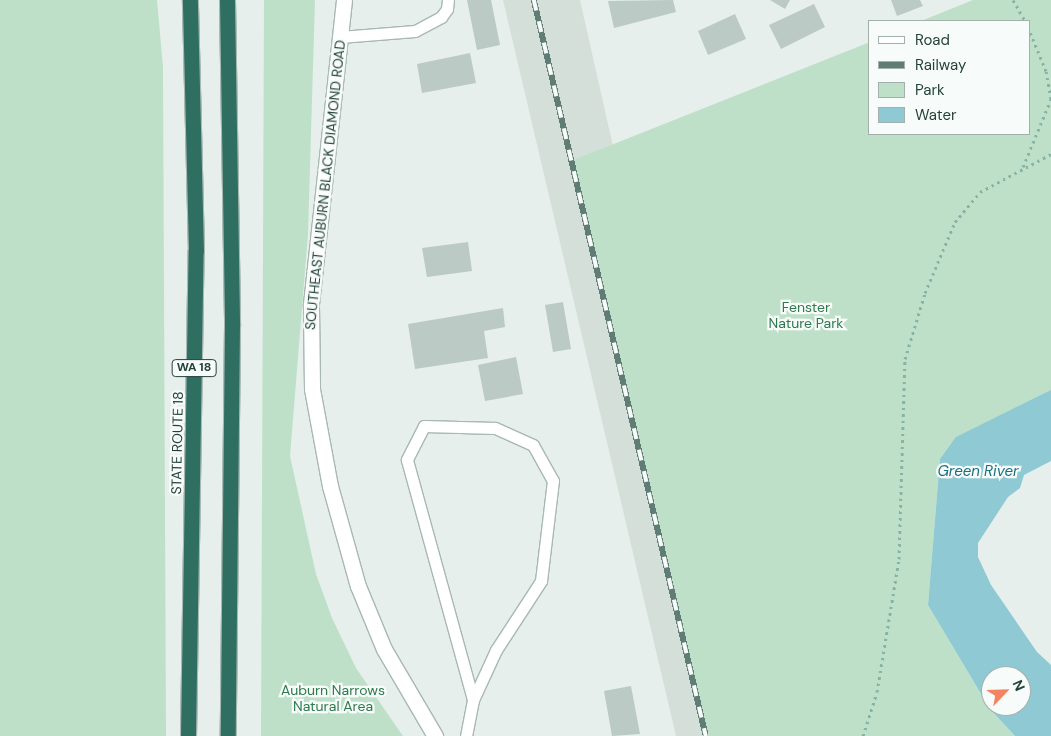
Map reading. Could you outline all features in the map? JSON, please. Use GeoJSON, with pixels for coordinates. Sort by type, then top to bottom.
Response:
{"type":"FeatureCollection","features":[{"type":"Feature","properties":{"kind":"highway","name":"STATE ROUTE 18"},"geometry":{"type":"LineString","coordinates":[[188,736],[196,251],[190,0]]}},
{"type":"Feature","properties":{"kind":"highway","name":"WA 18"},"geometry":{"type":"LineString","coordinates":[[227,0],[232,326],[228,736]]}},
{"type":"Feature","properties":{"kind":"main road","name":"SOUTHEAST AUBURN BLACK DIAMOND ROAD"},"geometry":{"type":"LineString","coordinates":[[344,0],[312,298],[312,389],[330,486],[358,586],[384,649],[435,736]]}},
{"type":"Feature","properties":{"kind":"lane"},"geometry":{"type":"LineString","coordinates":[[340,37],[415,31],[441,17],[447,9],[448,0]]}},
{"type":"Feature","properties":{"kind":"lane"},"geometry":{"type":"LineString","coordinates":[[466,736],[473,700],[496,650],[541,581],[553,481],[533,445],[494,428],[424,426],[407,460],[473,700]]}},
{"type":"Feature","properties":{"kind":"path"},"geometry":{"type":"LineString","coordinates":[[1013,0],[1024,20]]}},
{"type":"Feature","properties":{"kind":"path"},"geometry":{"type":"LineString","coordinates":[[1023,168],[1051,99],[1046,71],[1031,34]]}},
{"type":"Feature","properties":{"kind":"path"},"geometry":{"type":"LineString","coordinates":[[863,736],[877,692],[899,559],[905,359],[924,293],[955,222],[980,192],[1051,154]]}},
{"type":"Feature","properties":{"kind":"shaded area"},"geometry":{"type":"Polygon","coordinates":[[[503,0],[580,0],[746,736],[676,736],[503,0]]]}},
{"type":"Feature","properties":{"kind":"green space"},"geometry":{"type":"Polygon","coordinates":[[[0,0],[157,0],[163,67],[166,736],[0,736],[0,0]]]}},
{"type":"Feature","properties":{"kind":"green space","name":"Auburn Narrows Natural Area"},"geometry":{"type":"Polygon","coordinates":[[[264,0],[315,0],[308,234],[290,456],[316,574],[332,618],[356,668],[403,736],[261,736],[264,0]]]}},
{"type":"Feature","properties":{"kind":"green space","name":"Fenster Nature Park"},"geometry":{"type":"Polygon","coordinates":[[[973,0],[1051,0],[1051,390],[940,459],[928,605],[981,694],[981,716],[996,716],[1015,736],[706,736],[571,161],[868,43],[868,135],[1031,135],[1031,20],[923,20],[973,0]]]}},
{"type":"Feature","properties":{"kind":"water","name":"Green River"},"geometry":{"type":"Polygon","coordinates":[[[1051,390],[1051,461],[1024,475],[1020,488],[1008,497],[978,543],[978,557],[991,585],[1037,652],[1051,665],[1051,736],[1015,736],[996,716],[1031,716],[1031,666],[981,666],[981,694],[928,605],[940,459],[956,437],[1051,390]]]}},
{"type":"Feature","properties":{"kind":"building"},"geometry":{"type":"Polygon","coordinates":[[[467,0],[491,0],[500,45],[477,50],[467,0]]]}},
{"type":"Feature","properties":{"kind":"building"},"geometry":{"type":"Polygon","coordinates":[[[673,0],[676,12],[614,28],[608,1],[673,0]]]}},
{"type":"Feature","properties":{"kind":"building"},"geometry":{"type":"Polygon","coordinates":[[[770,0],[790,0],[785,9],[770,0]]]}},
{"type":"Feature","properties":{"kind":"building"},"geometry":{"type":"Polygon","coordinates":[[[891,0],[920,0],[923,6],[897,16],[891,0]]]}},
{"type":"Feature","properties":{"kind":"building"},"geometry":{"type":"Polygon","coordinates":[[[814,4],[825,27],[781,49],[769,25],[814,4]]]}},
{"type":"Feature","properties":{"kind":"building"},"geometry":{"type":"Polygon","coordinates":[[[735,14],[746,39],[708,55],[698,31],[735,14]]]}},
{"type":"Feature","properties":{"kind":"building"},"geometry":{"type":"Polygon","coordinates":[[[470,53],[476,83],[422,93],[417,64],[470,53]]]}},
{"type":"Feature","properties":{"kind":"building"},"geometry":{"type":"Polygon","coordinates":[[[468,242],[472,271],[427,277],[422,248],[468,242]]]}},
{"type":"Feature","properties":{"kind":"building"},"geometry":{"type":"Polygon","coordinates":[[[563,302],[571,349],[553,352],[545,305],[563,302]]]}},
{"type":"Feature","properties":{"kind":"building"},"geometry":{"type":"Polygon","coordinates":[[[503,308],[505,327],[484,331],[488,358],[415,369],[408,324],[503,308]]]}},
{"type":"Feature","properties":{"kind":"building"},"geometry":{"type":"Polygon","coordinates":[[[516,357],[523,394],[485,401],[478,365],[516,357]]]}},
{"type":"Feature","properties":{"kind":"building"},"geometry":{"type":"Polygon","coordinates":[[[631,686],[640,734],[612,736],[604,691],[631,686]]]}},
{"type":"Feature","properties":{"kind":"railway"},"geometry":{"type":"LineString","coordinates":[[534,0],[706,736]]}}]}
